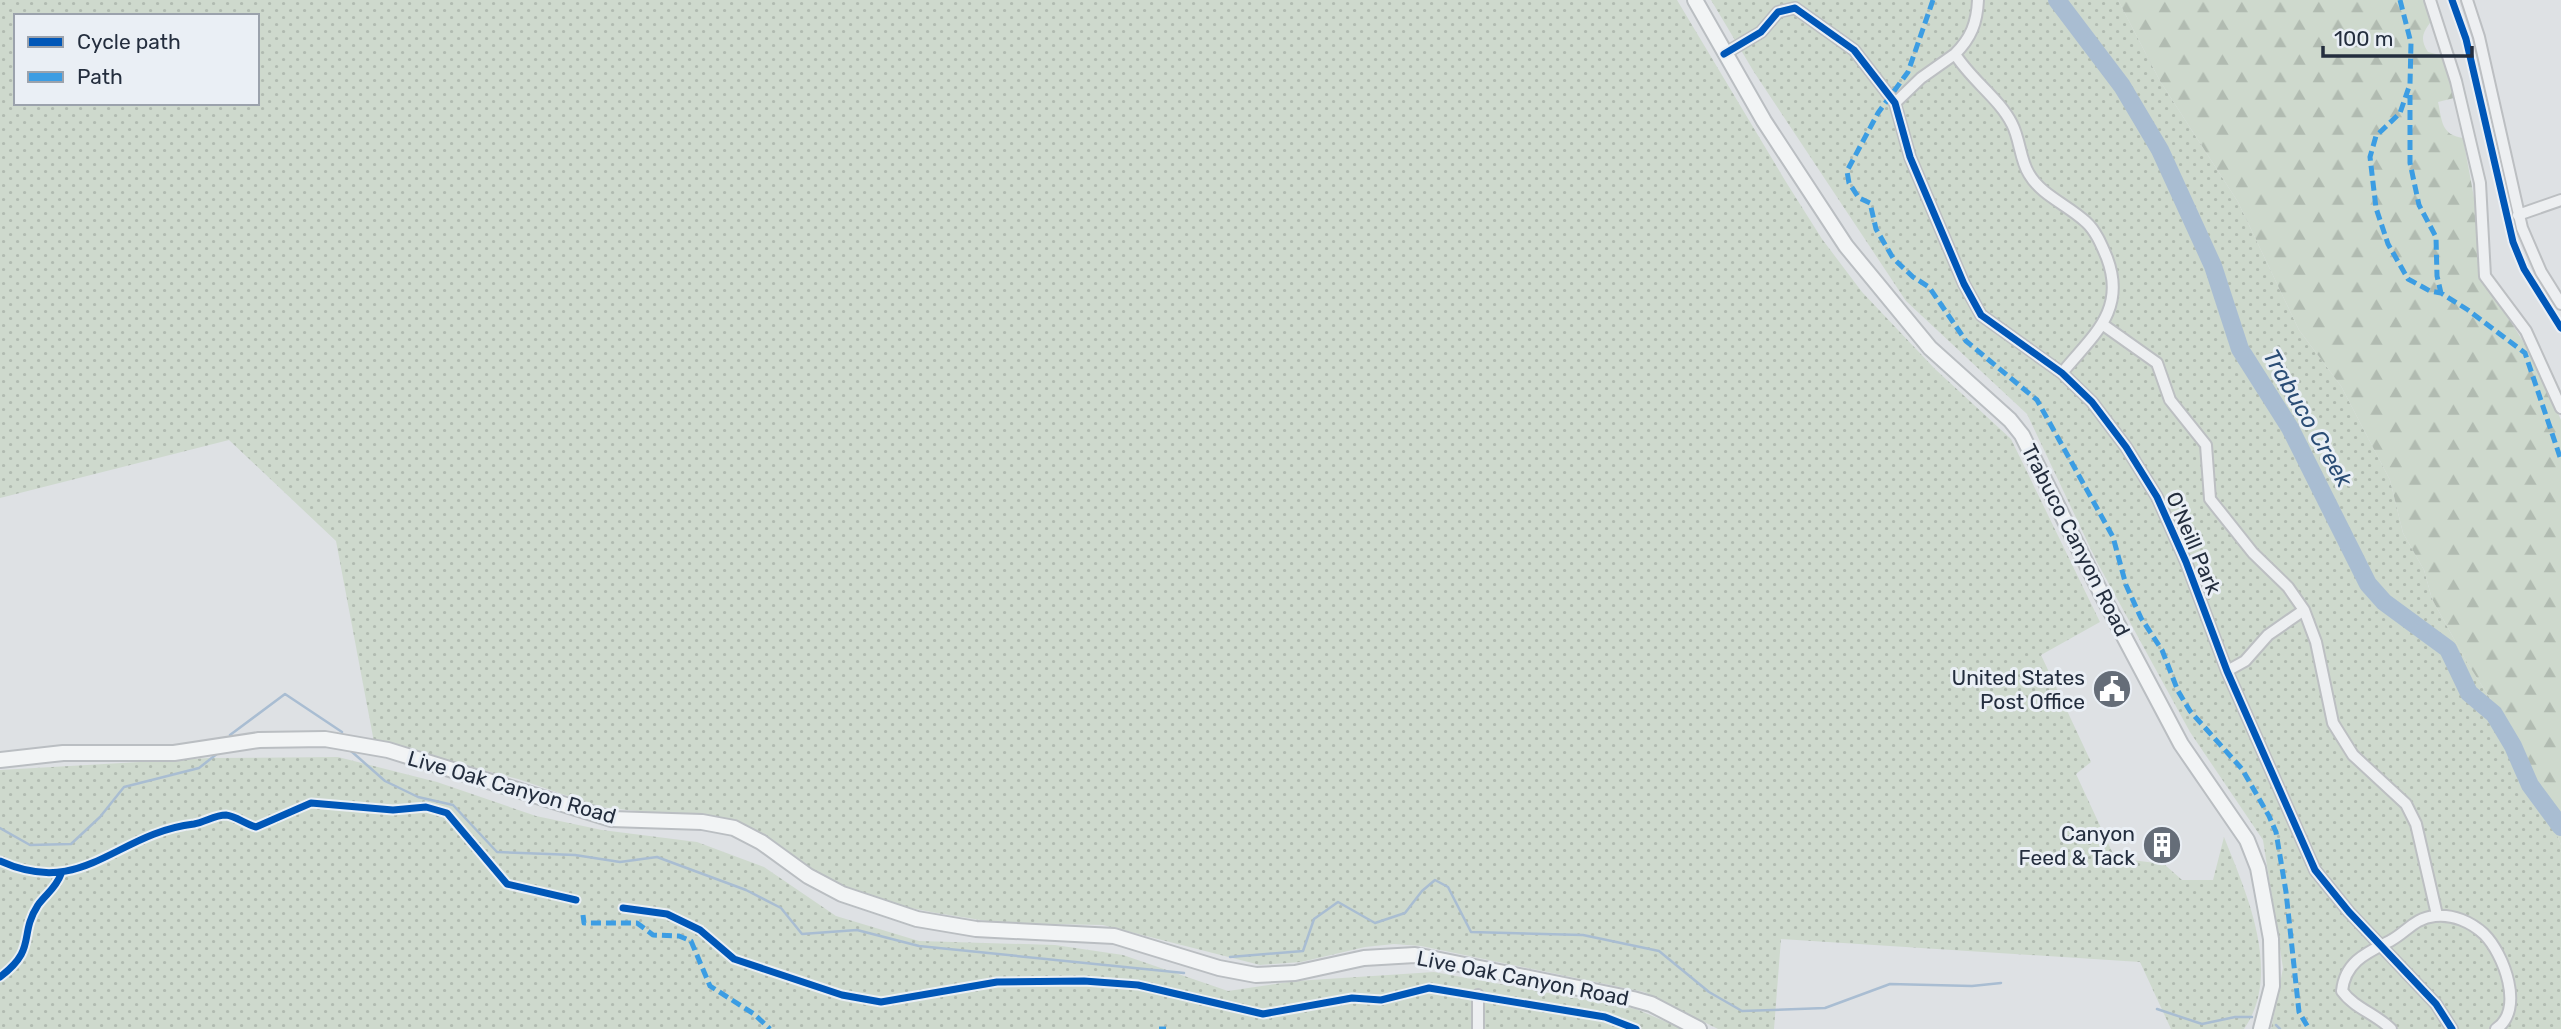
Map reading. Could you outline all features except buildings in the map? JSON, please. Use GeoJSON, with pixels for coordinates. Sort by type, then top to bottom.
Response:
{"type":"FeatureCollection","features":[{"type":"Feature","properties":{"kind":"main road","name":"Trabuco Canyon Road"},"geometry":{"type":"LineString","coordinates":[[1695,0],[1724,54],[1827,217],[1889,300],[1930,348],[2010,420],[2022,435],[2181,744],[2247,839],[2258,868],[2272,939],[2272,986],[2260,1029]]}},
{"type":"Feature","properties":{"kind":"main road","name":"Live Oak Canyon Road"},"geometry":{"type":"LineString","coordinates":[[0,760],[63,753],[174,753],[290,737],[342,741],[388,750],[611,819],[702,822],[734,828],[842,894],[918,919],[976,929],[1114,936],[1219,968],[1256,975],[1295,973],[1364,958],[1415,955],[1633,999],[1651,1004],[1699,1029]]}},
{"type":"Feature","properties":{"kind":"street"},"geometry":{"type":"LineString","coordinates":[[1895,103],[1921,78],[1967,42],[1976,24],[1978,0]]}},
{"type":"Feature","properties":{"kind":"street"},"geometry":{"type":"LineString","coordinates":[[2430,0],[2456,81],[2480,183],[2485,276],[2526,331],[2561,408]]}},
{"type":"Feature","properties":{"kind":"street"},"geometry":{"type":"LineString","coordinates":[[2471,1],[2518,215],[2531,254],[2561,304]]}},
{"type":"Feature","properties":{"kind":"street","name":"O'Neill Park"},"geometry":{"type":"LineString","coordinates":[[1724,54],[1761,32],[1778,12],[1795,8],[1854,50],[1895,103],[1910,157],[1964,284],[1981,315],[2062,373],[2092,402],[2126,447],[2157,497],[2186,562],[2227,671],[2315,870],[2435,1004],[2452,1029]]}},
{"type":"Feature","properties":{"kind":"street"},"geometry":{"type":"LineString","coordinates":[[1955,54],[1970,78],[2001,108],[2012,124],[2028,174],[2046,192],[2087,223],[2096,236],[2112,273],[2113,303],[2102,324],[2062,373]]}},
{"type":"Feature","properties":{"kind":"street"},"geometry":{"type":"LineString","coordinates":[[2518,215],[2561,200]]}},
{"type":"Feature","properties":{"kind":"street"},"geometry":{"type":"LineString","coordinates":[[2102,324],[2157,363],[2171,400],[2206,445],[2210,499],[2253,553],[2288,587],[2304,610],[2316,642],[2333,723],[2353,755],[2400,796],[2412,814],[2434,889],[2437,915]]}},
{"type":"Feature","properties":{"kind":"street"},"geometry":{"type":"LineString","coordinates":[[2227,671],[2245,661],[2268,635],[2304,610]]}},
{"type":"Feature","properties":{"kind":"street"},"geometry":{"type":"LineString","coordinates":[[2391,1029],[2368,1010],[2349,1002],[2342,991],[2343,976],[2351,965],[2391,940],[2415,920],[2437,915],[2462,919],[2484,934],[2496,954],[2505,972],[2511,1007],[2503,1024],[2496,1029]]}},
{"type":"Feature","properties":{"kind":"street"},"geometry":{"type":"LineString","coordinates":[[1478,995],[1478,1029]]}},
{"type":"Feature","properties":{"kind":"green space"},"geometry":{"type":"Polygon","coordinates":[[[0,0],[1677,0],[1822,239],[1862,292],[1935,369],[2011,439],[2100,622],[2041,655],[2091,762],[2076,774],[2115,858],[2164,864],[2182,880],[2213,880],[2224,837],[2242,882],[2257,933],[2261,959],[2260,984],[2255,1007],[2244,1029],[2171,1029],[2140,962],[1781,939],[1774,1029],[1718,1029],[1644,992],[1421,946],[1394,944],[1365,947],[1301,962],[1260,965],[1103,925],[1000,923],[881,902],[853,891],[711,819],[600,807],[518,779],[374,742],[336,541],[229,440],[0,498],[0,0]]]}},
{"type":"Feature","properties":{"kind":"green space"},"geometry":{"type":"Polygon","coordinates":[[[1711,0],[2118,0],[2160,81],[2238,202],[2299,330],[2341,386],[2390,480],[2403,533],[2424,570],[2432,599],[2465,659],[2524,752],[2561,845],[2561,1029],[2271,1029],[2283,968],[2263,840],[2190,732],[2097,562],[2027,414],[1906,301],[1754,72],[1711,0]]]}},
{"type":"Feature","properties":{"kind":"green space"},"geometry":{"type":"Polygon","coordinates":[[[2118,0],[2425,0],[2433,19],[2425,31],[2424,43],[2428,52],[2444,56],[2454,98],[2438,102],[2440,115],[2450,134],[2463,138],[2491,290],[2531,354],[2561,420],[2561,845],[2524,752],[2465,659],[2432,599],[2424,570],[2403,533],[2390,480],[2341,386],[2299,330],[2238,202],[2160,81],[2118,0]]]}},
{"type":"Feature","properties":{"kind":"green space"},"geometry":{"type":"Polygon","coordinates":[[[338,757],[437,782],[536,816],[602,830],[697,842],[764,867],[836,916],[919,941],[1055,945],[1123,955],[1228,991],[1296,981],[1434,972],[1636,1009],[1683,1029],[0,1029],[0,770],[209,758],[338,757]]]}},
{"type":"Feature","properties":{"kind":"waterway","name":"Trabuco Creek"},"geometry":{"type":"LineString","coordinates":[[2057,0],[2122,86],[2160,150],[2213,266],[2240,349],[2290,428],[2368,584],[2384,602],[2448,649],[2469,693],[2494,714],[2513,746],[2530,785],[2561,827]]}},
{"type":"Feature","properties":{"kind":"waterway"},"geometry":{"type":"LineString","coordinates":[[230,735],[285,694],[342,732]]}},
{"type":"Feature","properties":{"kind":"waterway"},"geometry":{"type":"LineString","coordinates":[[351,751],[385,781],[418,797],[453,805],[497,852],[575,855],[620,862],[657,857],[746,890],[781,908],[802,934],[857,930],[919,946],[1184,973]]}},
{"type":"Feature","properties":{"kind":"waterway"},"geometry":{"type":"LineString","coordinates":[[0,828],[30,845],[71,844],[100,817],[124,787],[199,768],[218,753]]}},
{"type":"Feature","properties":{"kind":"waterway"},"geometry":{"type":"LineString","coordinates":[[1230,957],[1303,951],[1314,919],[1338,902],[1375,923],[1405,913],[1422,891],[1435,880],[1448,887],[1471,932],[1583,935],[1659,951],[1709,992],[1742,1011],[1825,1008],[1890,984],[1972,986],[2001,983]]}},
{"type":"Feature","properties":{"kind":"waterway"},"geometry":{"type":"LineString","coordinates":[[2157,1009],[2202,1024],[2235,1017],[2252,1017]]}},
{"type":"Feature","properties":{"kind":"waterway"},"geometry":{"type":"LineString","coordinates":[[2276,1025],[2280,1029]]}},
{"type":"Feature","properties":{"kind":"marked path"},"geometry":{"type":"LineString","coordinates":[[1933,0],[1908,72],[1878,113],[1847,171],[1849,183],[1859,198],[1870,203],[1876,229],[1893,258],[1913,277],[1929,287],[1966,341],[2037,400],[2113,537],[2126,585],[2141,618],[2162,650],[2178,691],[2190,711],[2242,769],[2269,816],[2276,832],[2286,892],[2299,1012],[2309,1029]]}},
{"type":"Feature","properties":{"kind":"marked path"},"geometry":{"type":"LineString","coordinates":[[2400,0],[2411,43],[2410,84],[2400,113],[2376,136],[2370,157],[2376,208],[2388,244],[2408,279],[2430,291],[2441,293],[2468,310],[2525,353],[2561,460]]}},
{"type":"Feature","properties":{"kind":"marked path"},"geometry":{"type":"LineString","coordinates":[[2410,95],[2410,163],[2419,205],[2436,237],[2437,276],[2441,293]]}},
{"type":"Feature","properties":{"kind":"marked path"},"geometry":{"type":"LineString","coordinates":[[583,915],[584,923],[637,923],[653,935],[679,936],[691,941],[710,986],[754,1014],[770,1029]]}},
{"type":"Feature","properties":{"kind":"marked path"},"geometry":{"type":"LineString","coordinates":[[1159,1029],[1166,1029]]}},
{"type":"Feature","properties":{"kind":"cycle path"},"geometry":{"type":"LineString","coordinates":[[2452,0],[2466,39],[2513,242],[2524,269],[2561,328]]}},
{"type":"Feature","properties":{"kind":"cycle path"},"geometry":{"type":"LineString","coordinates":[[1724,54],[1761,32],[1778,12],[1795,8],[1854,50],[1895,103],[1910,157],[1964,284],[1981,315],[2062,373],[2092,402],[2126,447],[2157,497],[2186,562],[2227,671],[2315,870],[2349,912],[2436,1004],[2452,1029]]}},
{"type":"Feature","properties":{"kind":"cycle path"},"geometry":{"type":"LineString","coordinates":[[0,861],[29,871],[54,873],[99,860],[167,830],[218,816],[233,817],[256,827],[311,803],[393,810],[426,807],[447,813],[507,884],[576,900]]}},
{"type":"Feature","properties":{"kind":"cycle path"},"geometry":{"type":"LineString","coordinates":[[0,977],[19,958],[32,916],[61,874]]}},
{"type":"Feature","properties":{"kind":"cycle path"},"geometry":{"type":"LineString","coordinates":[[623,908],[667,914],[700,930],[734,959],[842,995],[881,1002],[997,982],[1084,981],[1138,985],[1263,1014],[1352,998],[1381,1000],[1429,988],[1605,1017],[1636,1029]]}},
{"type":"Feature","properties":{"kind":"place","name":"United States Post Office"},"geometry":{"type":"Point","coordinates":[2112,689]}},
{"type":"Feature","properties":{"kind":"place","name":"Canyon Feed & Tack"},"geometry":{"type":"Point","coordinates":[2162,845]}}]}
